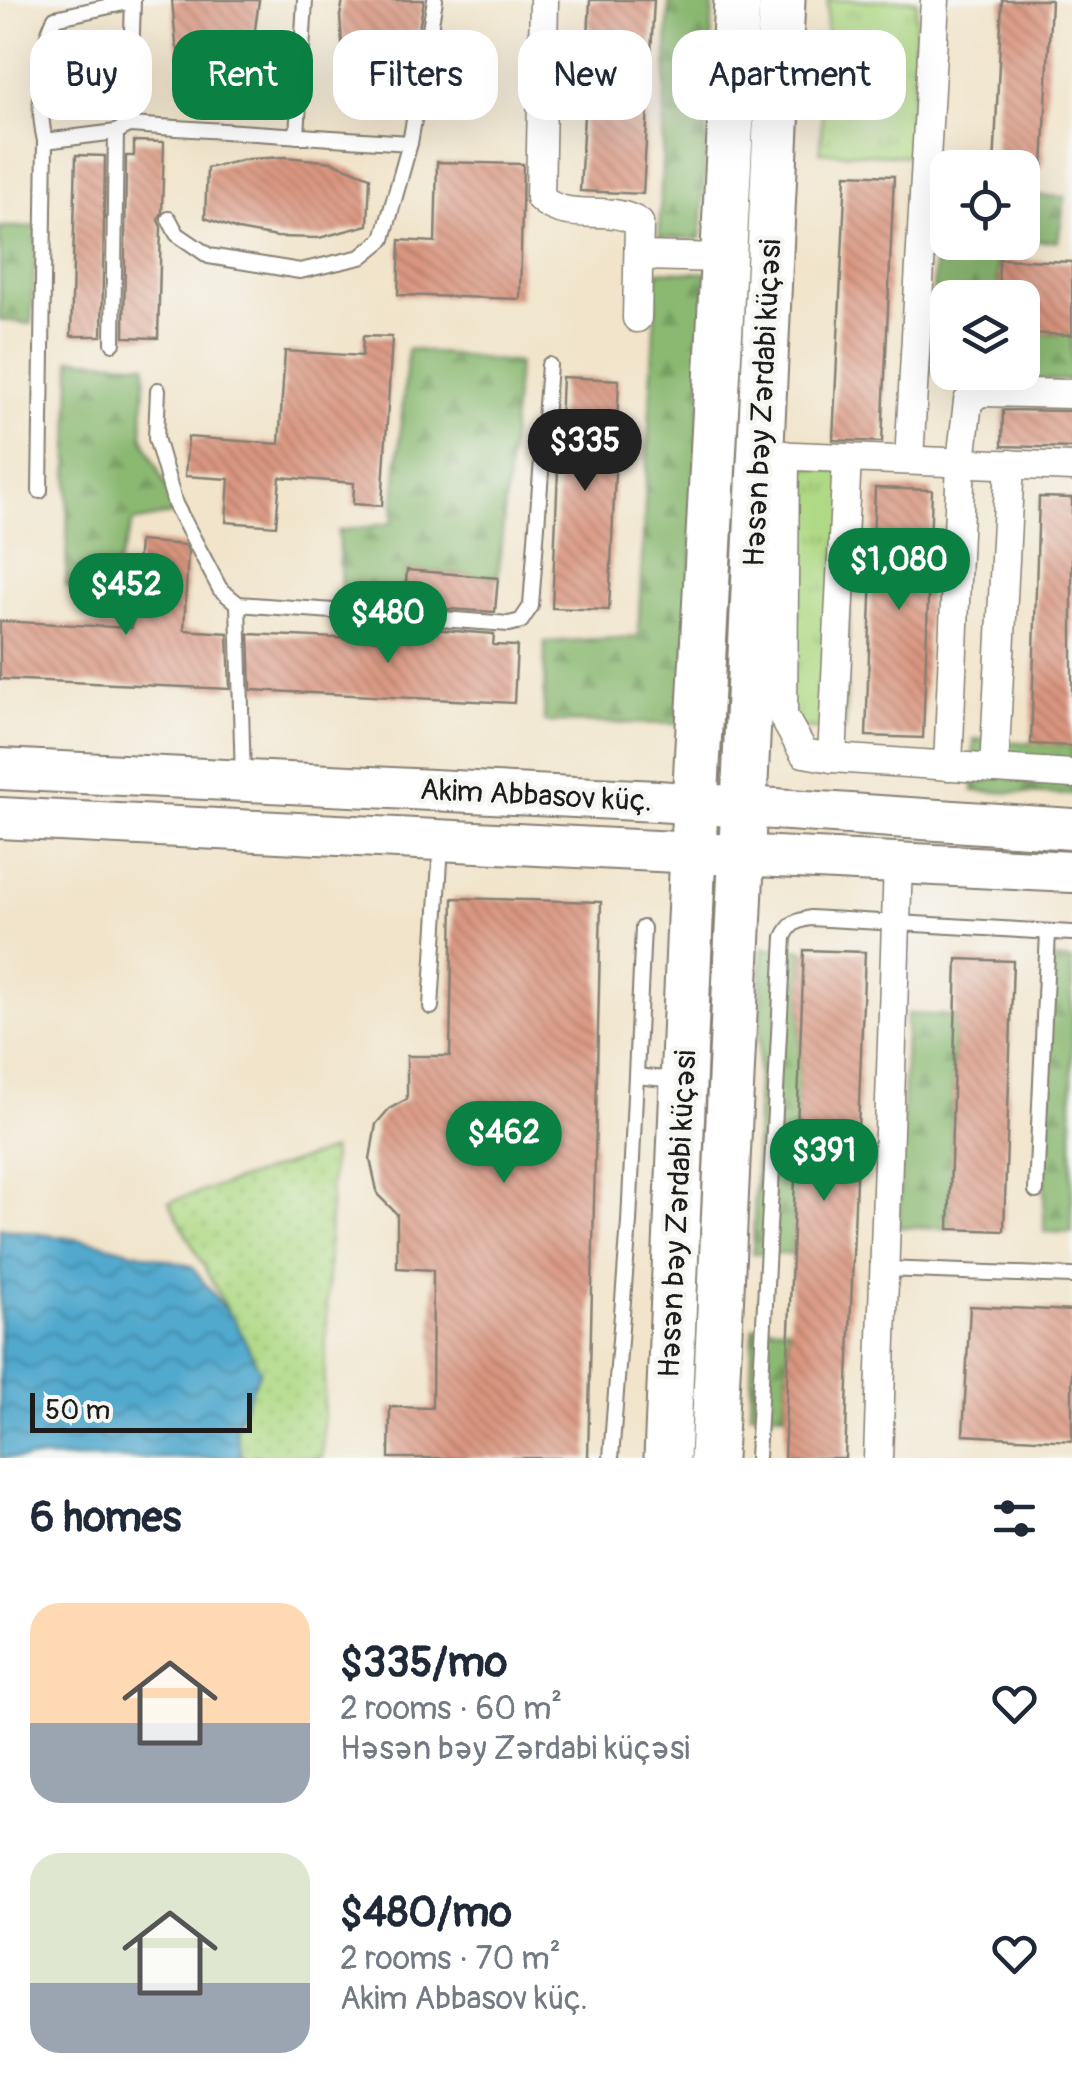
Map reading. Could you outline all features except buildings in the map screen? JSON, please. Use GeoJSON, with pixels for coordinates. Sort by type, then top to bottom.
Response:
{"type":"FeatureCollection","features":[{"type":"Feature","properties":{"kind":"main road","name":"Həsən bəy Zərdabi küçəsi"},"geometry":{"type":"LineString","coordinates":[[666,1458],[695,804],[738,0]]}},
{"type":"Feature","properties":{"kind":"main road","name":"Həsən bəy Zərdabi küçəsi"},"geometry":{"type":"LineString","coordinates":[[713,1458],[744,807],[772,455],[782,0]]}},
{"type":"Feature","properties":{"kind":"main road","name":"Akim Abbasov küç."},"geometry":{"type":"LineString","coordinates":[[0,769],[695,804],[1072,828]]}},
{"type":"Feature","properties":{"kind":"main road"},"geometry":{"type":"LineString","coordinates":[[241,829],[244,780]]}},
{"type":"Feature","properties":{"kind":"main road","name":"Akim Abbasov küç."},"geometry":{"type":"LineString","coordinates":[[0,818],[1072,872]]}},
{"type":"Feature","properties":{"kind":"street"},"geometry":{"type":"LineString","coordinates":[[544,0],[540,198],[550,207],[628,216],[639,223],[637,318]]}},
{"type":"Feature","properties":{"kind":"street"},"geometry":{"type":"LineString","coordinates":[[910,460],[935,0]]}},
{"type":"Feature","properties":{"kind":"street"},"geometry":{"type":"LineString","coordinates":[[640,256],[724,258]]}},
{"type":"Feature","properties":{"kind":"street"},"geometry":{"type":"LineString","coordinates":[[948,766],[960,462],[968,401],[980,392],[1072,394]]}},
{"type":"Feature","properties":{"kind":"street"},"geometry":{"type":"LineString","coordinates":[[1072,467],[772,455],[783,716],[804,753],[1072,774]]}},
{"type":"Feature","properties":{"kind":"street"},"geometry":{"type":"LineString","coordinates":[[832,758],[846,458]]}},
{"type":"Feature","properties":{"kind":"street"},"geometry":{"type":"LineString","coordinates":[[994,770],[1010,464]]}},
{"type":"Feature","properties":{"kind":"street"},"geometry":{"type":"LineString","coordinates":[[878,1458],[898,863]]}},
{"type":"Feature","properties":{"kind":"lane"},"geometry":{"type":"LineString","coordinates":[[40,491],[45,140],[41,105],[46,34],[55,18],[133,0],[122,129],[113,342]]}},
{"type":"Feature","properties":{"kind":"lane"},"geometry":{"type":"LineString","coordinates":[[297,136],[305,0]]}},
{"type":"Feature","properties":{"kind":"lane"},"geometry":{"type":"LineString","coordinates":[[169,220],[178,234],[209,256],[300,272],[360,257],[383,239],[410,142],[435,0]]}},
{"type":"Feature","properties":{"kind":"lane"},"geometry":{"type":"LineString","coordinates":[[45,140],[122,129],[410,142]]}},
{"type":"Feature","properties":{"kind":"lane"},"geometry":{"type":"LineString","coordinates":[[158,390],[156,438],[176,504],[185,528],[220,588],[238,604],[509,624],[521,621],[531,606],[549,365]]}},
{"type":"Feature","properties":{"kind":"lane"},"geometry":{"type":"LineString","coordinates":[[238,604],[244,780]]}},
{"type":"Feature","properties":{"kind":"lane"},"geometry":{"type":"LineString","coordinates":[[432,1006],[441,840]]}},
{"type":"Feature","properties":{"kind":"lane"},"geometry":{"type":"LineString","coordinates":[[758,1458],[784,937],[795,921],[810,918],[1072,933]]}},
{"type":"Feature","properties":{"kind":"lane"},"geometry":{"type":"LineString","coordinates":[[611,1458],[643,928]]}},
{"type":"Feature","properties":{"kind":"lane"},"geometry":{"type":"LineString","coordinates":[[1036,1191],[1048,932]]}},
{"type":"Feature","properties":{"kind":"lane"},"geometry":{"type":"LineString","coordinates":[[636,1076],[683,1081]]}},
{"type":"Feature","properties":{"kind":"lane"},"geometry":{"type":"LineString","coordinates":[[884,1268],[1072,1276]]}},
{"type":"Feature","properties":{"kind":"green space"},"geometry":{"type":"Polygon","coordinates":[[[669,0],[713,0],[711,30],[672,30],[672,120],[707,120],[701,239],[659,237],[669,0]]]}},
{"type":"Feature","properties":{"kind":"green space"},"geometry":{"type":"Polygon","coordinates":[[[828,0],[917,0],[910,156],[820,152],[822,120],[906,120],[906,30],[826,30],[828,0]]]}},
{"type":"Feature","properties":{"kind":"green space"},"geometry":{"type":"Polygon","coordinates":[[[1040,196],[1065,197],[1058,241],[1040,241],[1040,196]]]}},
{"type":"Feature","properties":{"kind":"green space"},"geometry":{"type":"Polygon","coordinates":[[[0,227],[37,227],[31,324],[0,320],[0,227]]]}},
{"type":"Feature","properties":{"kind":"green space"},"geometry":{"type":"Polygon","coordinates":[[[935,260],[998,260],[998,280],[934,280],[935,260]]]}},
{"type":"Feature","properties":{"kind":"green space"},"geometry":{"type":"Polygon","coordinates":[[[657,271],[707,273],[683,724],[544,722],[545,642],[638,637],[657,271]]]}},
{"type":"Feature","properties":{"kind":"green space"},"geometry":{"type":"Polygon","coordinates":[[[1040,334],[1072,335],[1072,381],[1040,379],[1040,334]]]}},
{"type":"Feature","properties":{"kind":"green space"},"geometry":{"type":"Polygon","coordinates":[[[408,349],[518,363],[498,578],[407,570],[404,600],[342,600],[338,531],[392,523],[408,349]]]}},
{"type":"Feature","properties":{"kind":"green space"},"geometry":{"type":"Polygon","coordinates":[[[71,359],[146,364],[142,435],[178,513],[133,522],[109,589],[66,586],[71,359]]]}},
{"type":"Feature","properties":{"kind":"green space"},"geometry":{"type":"Polygon","coordinates":[[[782,466],[854,470],[845,730],[771,727],[782,466]]]}},
{"type":"Feature","properties":{"kind":"green space"},"geometry":{"type":"Polygon","coordinates":[[[974,739],[1072,746],[1072,795],[973,791],[974,739]]]}},
{"type":"Feature","properties":{"kind":"green space"},"geometry":{"type":"Polygon","coordinates":[[[762,948],[804,950],[792,1254],[753,1253],[762,948]]]}},
{"type":"Feature","properties":{"kind":"green space"},"geometry":{"type":"Polygon","coordinates":[[[1045,958],[1072,961],[1072,1233],[1044,1232],[1045,958]]]}},
{"type":"Feature","properties":{"kind":"green space"},"geometry":{"type":"Polygon","coordinates":[[[907,1014],[955,1016],[949,1229],[898,1227],[907,1014]]]}},
{"type":"Feature","properties":{"kind":"green space"},"geometry":{"type":"Polygon","coordinates":[[[332,1150],[322,1458],[242,1458],[235,1429],[260,1370],[169,1202],[332,1150]]]}},
{"type":"Feature","properties":{"kind":"green space"},"geometry":{"type":"Polygon","coordinates":[[[753,1327],[789,1327],[785,1414],[750,1413],[753,1327]]]}},
{"type":"Feature","properties":{"kind":"water"},"geometry":{"type":"Polygon","coordinates":[[[0,1228],[95,1242],[191,1266],[235,1321],[260,1370],[235,1429],[242,1458],[0,1458],[0,1228]]]}}]}
